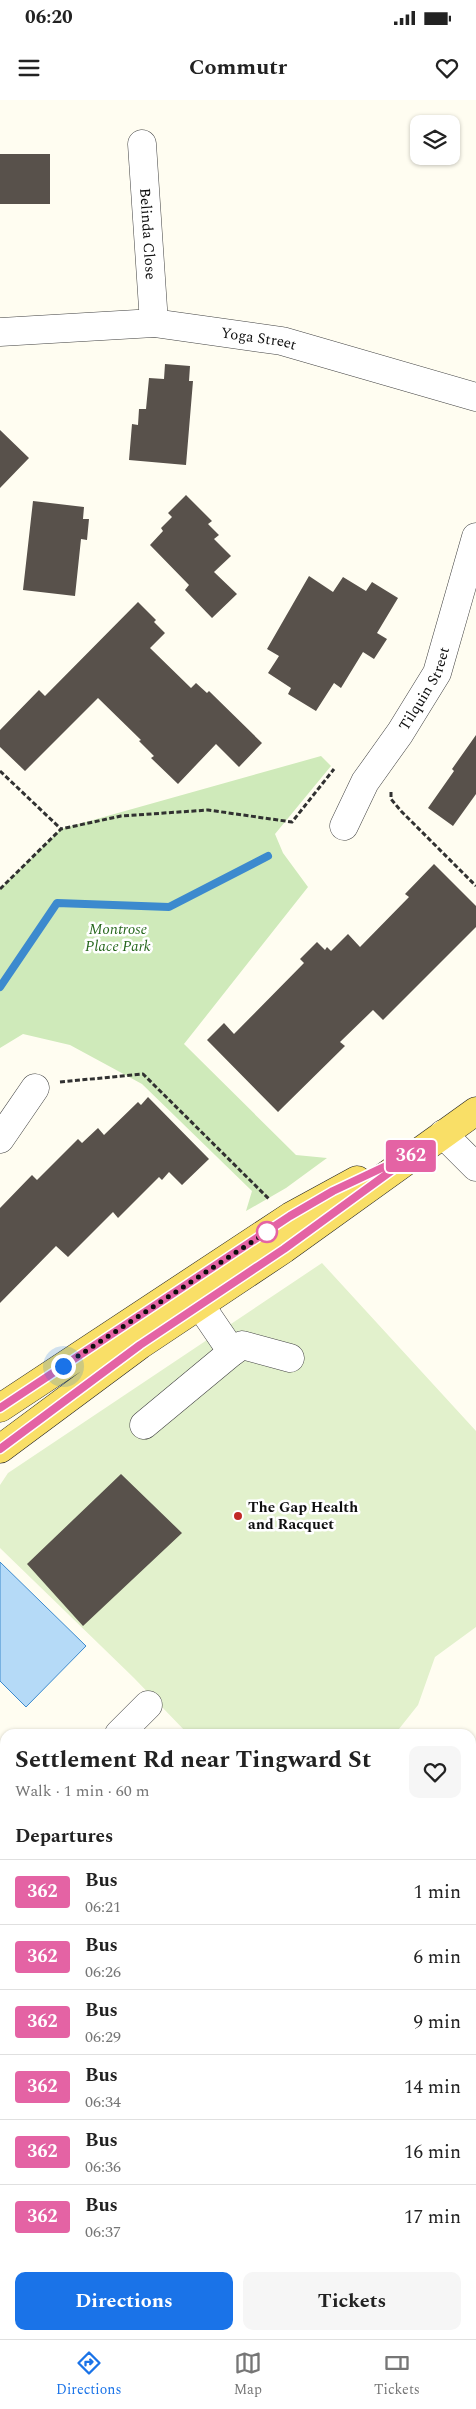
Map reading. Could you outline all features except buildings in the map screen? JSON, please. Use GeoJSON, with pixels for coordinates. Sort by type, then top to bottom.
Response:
{"type":"FeatureCollection","features":[{"type":"Feature","properties":{"kind":"main road"},"geometry":{"type":"LineString","coordinates":[[0,1449],[140,1345],[284,1249],[476,1111]]}},
{"type":"Feature","properties":{"kind":"main road"},"geometry":{"type":"LineString","coordinates":[[0,1408],[290,1216],[333,1191],[420,1150]]}},
{"type":"Feature","properties":{"kind":"street","name":"Belinda Close"},"geometry":{"type":"LineString","coordinates":[[142,144],[154,323]]}},
{"type":"Feature","properties":{"kind":"street","name":"Yoga Street"},"geometry":{"type":"LineString","coordinates":[[0,332],[154,323],[282,341],[476,397]]}},
{"type":"Feature","properties":{"kind":"street","name":"Tilquin Street"},"geometry":{"type":"LineString","coordinates":[[344,826],[365,782],[400,733],[437,673],[476,538]]}},
{"type":"Feature","properties":{"kind":"street"},"geometry":{"type":"LineString","coordinates":[[0,1138],[36,1088]]}},
{"type":"Feature","properties":{"kind":"street"},"geometry":{"type":"LineString","coordinates":[[443,1134],[476,1167]]}},
{"type":"Feature","properties":{"kind":"street"},"geometry":{"type":"LineString","coordinates":[[200,1305],[232,1352]]}},
{"type":"Feature","properties":{"kind":"street"},"geometry":{"type":"LineString","coordinates":[[144,1425],[242,1344],[290,1358]]}},
{"type":"Feature","properties":{"kind":"street"},"geometry":{"type":"LineString","coordinates":[[124,1729],[148,1705]]}},
{"type":"Feature","properties":{"kind":"path"},"geometry":{"type":"LineString","coordinates":[[0,889],[61,829],[121,816],[208,810],[292,822],[334,769]]}},
{"type":"Feature","properties":{"kind":"path"},"geometry":{"type":"LineString","coordinates":[[0,771],[61,829]]}},
{"type":"Feature","properties":{"kind":"path"},"geometry":{"type":"LineString","coordinates":[[391,791],[392,799],[401,812],[476,886]]}},
{"type":"Feature","properties":{"kind":"path"},"geometry":{"type":"LineString","coordinates":[[36,1088],[68,1080],[143,1074],[270,1200]]}},
{"type":"Feature","properties":{"kind":"green space","name":"Montrose Place Park"},"geometry":{"type":"Polygon","coordinates":[[[321,756],[331,766],[275,834],[283,853],[308,887],[184,1044],[296,1155],[327,1158],[286,1188],[246,1211],[252,1191],[142,1084],[70,1045],[23,1034],[0,1048],[0,889],[61,829],[321,756]]]}},
{"type":"Feature","properties":{"kind":"green space","name":"The Gap Health and Racquet"},"geometry":{"type":"Polygon","coordinates":[[[322,1263],[476,1431],[476,1627],[435,1657],[418,1705],[399,1729],[183,1729],[134,1678],[0,1548],[0,1485],[8,1473],[322,1263]]]}},
{"type":"Feature","properties":{"kind":"water"},"geometry":{"type":"Polygon","coordinates":[[[0,1562],[86,1646],[26,1707],[0,1681],[0,1562]]]}},
{"type":"Feature","properties":{"kind":"waterway"},"geometry":{"type":"LineString","coordinates":[[0,987],[57,903],[169,907],[268,856]]}},
{"type":"Feature","properties":{"kind":"bus line","name":"362"},"geometry":{"type":"LineString","coordinates":[[0,1408],[290,1216],[333,1191],[420,1150],[284,1249],[140,1345],[0,1449]]}},
{"type":"Feature","properties":{"kind":"place","name":"The Gap Health and Racquet"},"geometry":{"type":"Point","coordinates":[238,1516]}},
{"type":"Feature","properties":{"kind":"route"},"geometry":{"type":"LineString","coordinates":[[63,1366],[267,1232]]}}]}
